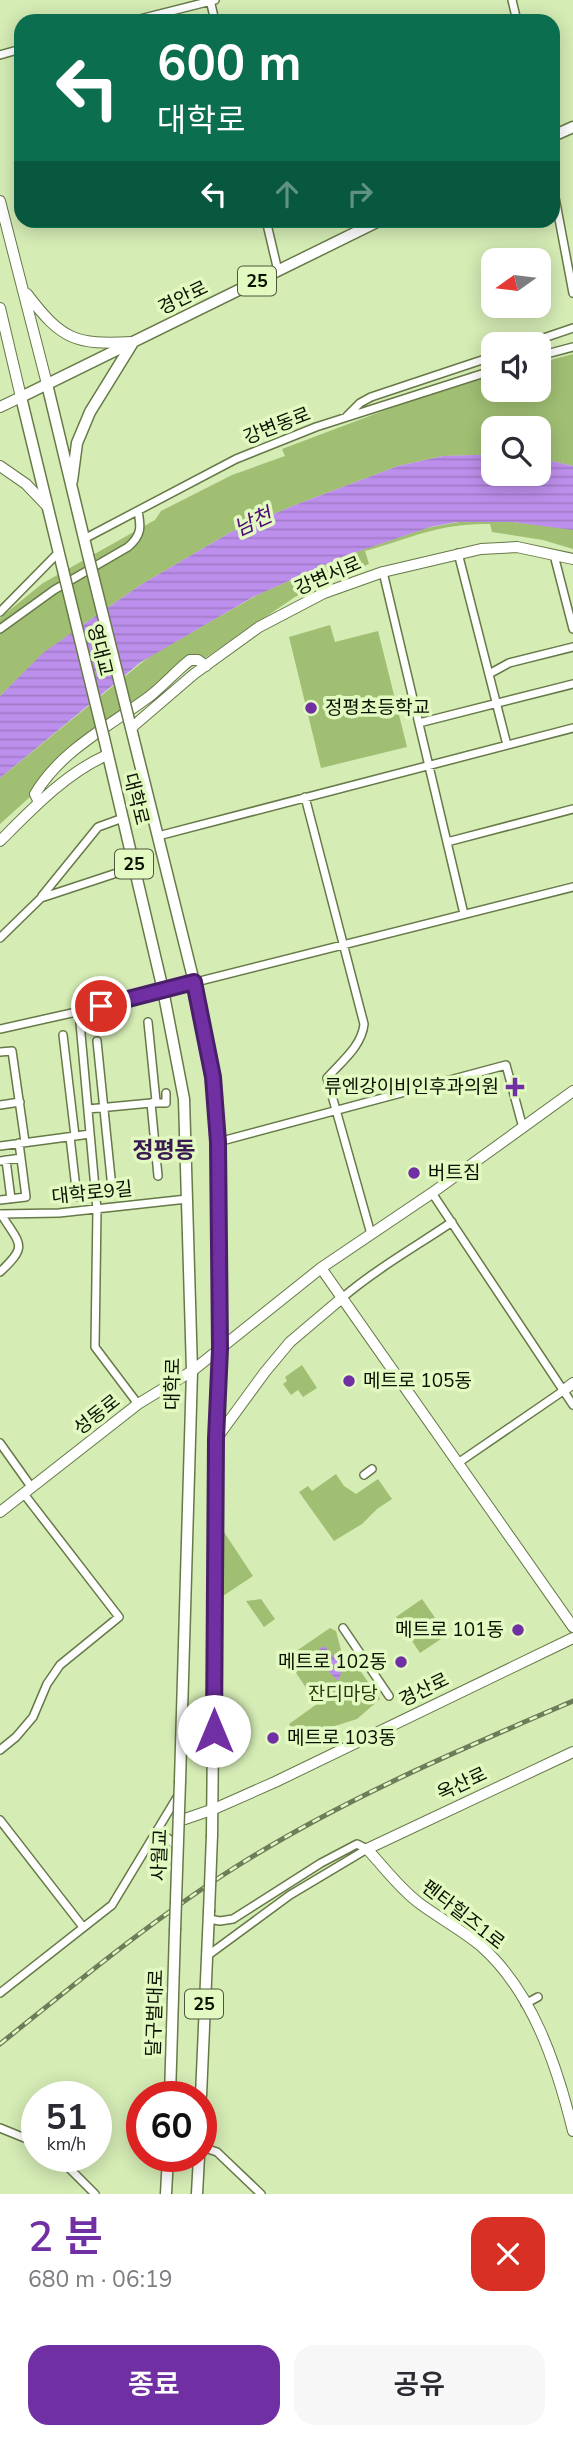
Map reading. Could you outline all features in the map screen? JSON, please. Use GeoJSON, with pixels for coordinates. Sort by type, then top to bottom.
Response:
{"type":"FeatureCollection","features":[{"type":"Feature","properties":{"kind":"main road","name":"경안로"},"geometry":{"type":"LineString","coordinates":[[21,397],[365,228]]}},
{"type":"Feature","properties":{"kind":"main road"},"geometry":{"type":"LineString","coordinates":[[71,487],[77,443],[90,412],[133,342]]}},
{"type":"Feature","properties":{"kind":"main road","name":"영대교"},"geometry":{"type":"LineString","coordinates":[[47,384],[194,982]]}},
{"type":"Feature","properties":{"kind":"main road","name":"25"},"geometry":{"type":"LineString","coordinates":[[21,397],[58,553]]}},
{"type":"Feature","properties":{"kind":"main road","name":"영대교"},"geometry":{"type":"LineString","coordinates":[[58,553],[103,738]]}},
{"type":"Feature","properties":{"kind":"main road","name":"대학로"},"geometry":{"type":"LineString","coordinates":[[103,738],[163,990],[184,1099],[192,1371],[180,1786]]}},
{"type":"Feature","properties":{"kind":"main road","name":"25"},"geometry":{"type":"LineString","coordinates":[[194,982],[213,1077],[218,1142],[220,1349],[216,1439],[214,1809],[202,2081]]}},
{"type":"Feature","properties":{"kind":"main road","name":"사월교"},"geometry":{"type":"LineString","coordinates":[[175,1930],[180,1786]]}},
{"type":"Feature","properties":{"kind":"main road","name":"달구벌대로"},"geometry":{"type":"LineString","coordinates":[[170,2081],[175,1930]]}},
{"type":"Feature","properties":{"kind":"main road"},"geometry":{"type":"LineString","coordinates":[[166,2194],[167,2172]]}},
{"type":"Feature","properties":{"kind":"main road"},"geometry":{"type":"LineString","coordinates":[[197,2194],[198,2172]]}},
{"type":"Feature","properties":{"kind":"street"},"geometry":{"type":"LineString","coordinates":[[159,14],[212,0]]}},
{"type":"Feature","properties":{"kind":"street"},"geometry":{"type":"LineString","coordinates":[[0,201],[47,384]]}},
{"type":"Feature","properties":{"kind":"street"},"geometry":{"type":"LineString","coordinates":[[560,224],[573,293]]}},
{"type":"Feature","properties":{"kind":"street"},"geometry":{"type":"LineString","coordinates":[[267,228],[278,271]]}},
{"type":"Feature","properties":{"kind":"street"},"geometry":{"type":"LineString","coordinates":[[23,289],[45,318],[68,336],[95,344],[133,342]]}},
{"type":"Feature","properties":{"kind":"street"},"geometry":{"type":"LineString","coordinates":[[0,308],[21,397]]}},
{"type":"Feature","properties":{"kind":"street"},"geometry":{"type":"LineString","coordinates":[[551,335],[573,328]]}},
{"type":"Feature","properties":{"kind":"street"},"geometry":{"type":"LineString","coordinates":[[551,352],[573,346]]}},
{"type":"Feature","properties":{"kind":"street"},"geometry":{"type":"LineString","coordinates":[[347,417],[359,403],[371,397],[481,359]]}},
{"type":"Feature","properties":{"kind":"street","name":"강변동로"},"geometry":{"type":"LineString","coordinates":[[84,539],[236,459],[347,417],[481,374]]}},
{"type":"Feature","properties":{"kind":"street","name":"경안로"},"geometry":{"type":"LineString","coordinates":[[0,407],[21,397]]}},
{"type":"Feature","properties":{"kind":"street"},"geometry":{"type":"LineString","coordinates":[[0,466],[26,484],[47,506]]}},
{"type":"Feature","properties":{"kind":"street"},"geometry":{"type":"LineString","coordinates":[[0,629],[54,590],[138,539],[141,531],[138,510]]}},
{"type":"Feature","properties":{"kind":"street","name":"강변서로"},"geometry":{"type":"LineString","coordinates":[[130,724],[259,627],[324,593],[383,572],[458,553],[517,547],[573,559]]}},
{"type":"Feature","properties":{"kind":"street"},"geometry":{"type":"LineString","coordinates":[[0,612],[58,553]]}},
{"type":"Feature","properties":{"kind":"street"},"geometry":{"type":"LineString","coordinates":[[458,553],[507,745]]}},
{"type":"Feature","properties":{"kind":"street"},"geometry":{"type":"LineString","coordinates":[[554,555],[570,608],[573,629]]}},
{"type":"Feature","properties":{"kind":"street"},"geometry":{"type":"LineString","coordinates":[[383,572],[464,914]]}},
{"type":"Feature","properties":{"kind":"street"},"geometry":{"type":"LineString","coordinates":[[489,674],[509,663],[573,647]]}},
{"type":"Feature","properties":{"kind":"street"},"geometry":{"type":"LineString","coordinates":[[39,802],[35,793],[42,783],[79,745],[152,695],[190,660],[198,660],[206,666]]}},
{"type":"Feature","properties":{"kind":"street"},"geometry":{"type":"LineString","coordinates":[[419,723],[573,684]]}},
{"type":"Feature","properties":{"kind":"street"},"geometry":{"type":"LineString","coordinates":[[158,836],[573,728]]}},
{"type":"Feature","properties":{"kind":"street"},"geometry":{"type":"LineString","coordinates":[[0,841],[39,802],[88,763],[107,755]]}},
{"type":"Feature","properties":{"kind":"street"},"geometry":{"type":"LineString","coordinates":[[305,797],[364,1024],[357,1044],[327,1078],[371,1234]]}},
{"type":"Feature","properties":{"kind":"street"},"geometry":{"type":"LineString","coordinates":[[447,842],[573,809]]}},
{"type":"Feature","properties":{"kind":"street"},"geometry":{"type":"LineString","coordinates":[[0,938],[41,898],[98,827],[122,818]]}},
{"type":"Feature","properties":{"kind":"street"},"geometry":{"type":"LineString","coordinates":[[41,898],[135,867]]}},
{"type":"Feature","properties":{"kind":"street"},"geometry":{"type":"LineString","coordinates":[[0,1029],[79,1012],[573,887]]}},
{"type":"Feature","properties":{"kind":"street"},"geometry":{"type":"LineString","coordinates":[[79,1012],[97,1210],[94,1347],[138,1404]]}},
{"type":"Feature","properties":{"kind":"street"},"geometry":{"type":"LineString","coordinates":[[148,1022],[156,1101],[151,1103]]}},
{"type":"Feature","properties":{"kind":"street"},"geometry":{"type":"LineString","coordinates":[[63,1035],[77,1196]]}},
{"type":"Feature","properties":{"kind":"street"},"geometry":{"type":"LineString","coordinates":[[97,1041],[112,1188]]}},
{"type":"Feature","properties":{"kind":"street"},"geometry":{"type":"LineString","coordinates":[[0,1052],[12,1051],[20,1102],[21,1158],[26,1197],[0,1200]]}},
{"type":"Feature","properties":{"kind":"street"},"geometry":{"type":"LineString","coordinates":[[218,1142],[506,1065],[523,1128]]}},
{"type":"Feature","properties":{"kind":"street","name":"성동로"},"geometry":{"type":"LineString","coordinates":[[0,1512],[138,1404],[192,1371],[321,1268],[432,1193],[573,1091]]}},
{"type":"Feature","properties":{"kind":"street"},"geometry":{"type":"LineString","coordinates":[[88,1109],[166,1103],[166,1093]]}},
{"type":"Feature","properties":{"kind":"street"},"geometry":{"type":"LineString","coordinates":[[0,1103],[20,1102]]}},
{"type":"Feature","properties":{"kind":"street"},"geometry":{"type":"LineString","coordinates":[[151,1103],[158,1176]]}},
{"type":"Feature","properties":{"kind":"street"},"geometry":{"type":"LineString","coordinates":[[0,1146],[90,1134]]}},
{"type":"Feature","properties":{"kind":"street"},"geometry":{"type":"LineString","coordinates":[[11,1199],[3,1161],[21,1158]]}},
{"type":"Feature","properties":{"kind":"street"},"geometry":{"type":"LineString","coordinates":[[432,1193],[573,1405]]}},
{"type":"Feature","properties":{"kind":"street","name":"대학로9길"},"geometry":{"type":"LineString","coordinates":[[0,1214],[97,1210],[187,1199]]}},
{"type":"Feature","properties":{"kind":"street"},"geometry":{"type":"LineString","coordinates":[[0,1214],[18,1241],[19,1248],[18,1255],[0,1272]]}},
{"type":"Feature","properties":{"kind":"street"},"geometry":{"type":"LineString","coordinates":[[216,1439],[281,1359],[290,1342],[366,1278],[452,1222]]}},
{"type":"Feature","properties":{"kind":"street"},"geometry":{"type":"LineString","coordinates":[[321,1268],[573,1627]]}},
{"type":"Feature","properties":{"kind":"street"},"geometry":{"type":"LineString","coordinates":[[458,1463],[573,1383]]}},
{"type":"Feature","properties":{"kind":"street"},"geometry":{"type":"LineString","coordinates":[[0,1443],[28,1491],[118,1617],[60,1665],[47,1684],[33,1717],[16,1737],[0,1750]]}},
{"type":"Feature","properties":{"kind":"street"},"geometry":{"type":"LineString","coordinates":[[363,1475],[372,1469]]}},
{"type":"Feature","properties":{"kind":"street"},"geometry":{"type":"LineString","coordinates":[[343,1628],[389,1696]]}},
{"type":"Feature","properties":{"kind":"street","name":"경산로"},"geometry":{"type":"LineString","coordinates":[[179,1821],[275,1782],[573,1638]]}},
{"type":"Feature","properties":{"kind":"street","name":"옥산로"},"geometry":{"type":"LineString","coordinates":[[367,1849],[573,1752]]}},
{"type":"Feature","properties":{"kind":"street"},"geometry":{"type":"LineString","coordinates":[[0,1993],[112,1905],[153,1838],[180,1786]]}},
{"type":"Feature","properties":{"kind":"street"},"geometry":{"type":"LineString","coordinates":[[0,1820],[83,1927]]}},
{"type":"Feature","properties":{"kind":"street"},"geometry":{"type":"LineString","coordinates":[[153,1838],[168,1838],[178,1849]]}},
{"type":"Feature","properties":{"kind":"street"},"geometry":{"type":"LineString","coordinates":[[209,1916],[220,1921],[233,1919],[321,1863],[357,1844],[367,1849]]}},
{"type":"Feature","properties":{"kind":"street"},"geometry":{"type":"LineString","coordinates":[[206,1956],[290,1895],[367,1849]]}},
{"type":"Feature","properties":{"kind":"street","name":"펜타힐즈1로"},"geometry":{"type":"LineString","coordinates":[[367,1849],[407,1894],[480,1945],[510,1979],[541,2034],[564,2094],[573,2131]]}},
{"type":"Feature","properties":{"kind":"street"},"geometry":{"type":"LineString","coordinates":[[525,2004],[538,1997]]}},
{"type":"Feature","properties":{"kind":"street"},"geometry":{"type":"LineString","coordinates":[[0,2128],[21,2137]]}},
{"type":"Feature","properties":{"kind":"street"},"geometry":{"type":"LineString","coordinates":[[217,2152],[261,2194]]}},
{"type":"Feature","properties":{"kind":"street"},"geometry":{"type":"LineString","coordinates":[[73,2172],[95,2194]]}},
{"type":"Feature","properties":{"kind":"green space"},"geometry":{"type":"Polygon","coordinates":[[[573,354],[573,466],[551,461],[551,416],[481,416],[481,455],[443,456],[398,466],[231,532],[142,584],[84,624],[44,653],[0,696],[0,618],[43,583],[155,520],[161,511],[232,475],[285,456],[282,449],[412,400],[481,379],[481,402],[551,402],[551,360],[573,354]]]}},
{"type":"Feature","properties":{"kind":"green space"},"geometry":{"type":"Polygon","coordinates":[[[504,521],[573,529],[573,549],[543,540],[492,532],[490,524],[472,524],[426,532],[365,551],[369,564],[324,581],[295,597],[183,673],[71,760],[0,824],[0,778],[150,656],[259,594],[356,552],[426,528],[459,522],[504,521]]]}},
{"type":"Feature","properties":{"kind":"green space"},"geometry":{"type":"Polygon","coordinates":[[[330,625],[335,642],[378,631],[407,747],[321,768],[289,637],[330,625]]]}},
{"type":"Feature","properties":{"kind":"green space"},"geometry":{"type":"Polygon","coordinates":[[[302,1365],[317,1388],[303,1397],[298,1390],[291,1395],[283,1384],[287,1381],[285,1377],[302,1365]]]}},
{"type":"Feature","properties":{"kind":"green space"},"geometry":{"type":"Polygon","coordinates":[[[336,1474],[344,1486],[356,1494],[378,1479],[392,1499],[362,1524],[334,1541],[299,1492],[308,1486],[312,1491],[336,1474]]]}},
{"type":"Feature","properties":{"kind":"green space"},"geometry":{"type":"Polygon","coordinates":[[[222,1529],[253,1576],[220,1598],[222,1529]]]}},
{"type":"Feature","properties":{"kind":"green space"},"geometry":{"type":"Polygon","coordinates":[[[261,1599],[275,1619],[264,1627],[246,1601],[261,1599]]]}},
{"type":"Feature","properties":{"kind":"green space"},"geometry":{"type":"Polygon","coordinates":[[[422,1599],[447,1635],[420,1653],[396,1617],[422,1599]]]}},
{"type":"Feature","properties":{"kind":"green space","name":"잔디마당"},"geometry":{"type":"Polygon","coordinates":[[[330,1628],[336,1631],[341,1650],[352,1659],[380,1699],[357,1719],[316,1732],[300,1741],[289,1724],[317,1704],[286,1658],[330,1628]]]}},
{"type":"Feature","properties":{"kind":"shaded area"},"geometry":{"type":"Polygon","coordinates":[[[481,455],[481,486],[551,486],[551,461],[573,466],[573,530],[512,522],[457,522],[430,527],[345,556],[253,597],[141,662],[0,778],[0,696],[43,653],[142,584],[231,532],[398,466],[443,456],[481,455]]]}},
{"type":"Feature","properties":{"kind":"shaded area"},"geometry":{"type":"Polygon","coordinates":[[[326,1647],[328,1652],[337,1657],[343,1668],[338,1681],[315,1657],[315,1653],[326,1647]]]}},
{"type":"Feature","properties":{"kind":"railway"},"geometry":{"type":"LineString","coordinates":[[0,2044],[144,1930],[275,1843],[358,1798],[573,1701]]}},
{"type":"Feature","properties":{"kind":"place","name":"정평초등학교"},"geometry":{"type":"Point","coordinates":[311,708]}},
{"type":"Feature","properties":{"kind":"place","name":"류엔강이비인후과의원"},"geometry":{"type":"Point","coordinates":[515,1087]}},
{"type":"Feature","properties":{"kind":"place","name":"버트짐"},"geometry":{"type":"Point","coordinates":[414,1173]}},
{"type":"Feature","properties":{"kind":"place","name":"메트로 105동"},"geometry":{"type":"Point","coordinates":[349,1381]}},
{"type":"Feature","properties":{"kind":"place","name":"메트로 101동"},"geometry":{"type":"Point","coordinates":[518,1630]}},
{"type":"Feature","properties":{"kind":"place","name":"메트로 102동"},"geometry":{"type":"Point","coordinates":[401,1662]}},
{"type":"Feature","properties":{"kind":"place","name":"메트로 103동"},"geometry":{"type":"Point","coordinates":[273,1738]}},
{"type":"Feature","properties":{"kind":"district","name":"정평동"},"geometry":{"type":"Point","coordinates":[164,1150]}},
{"type":"Feature","properties":{"kind":"route"},"geometry":{"type":"LineString","coordinates":[[101,1006],[194,982],[213,1077],[218,1142],[220,1349],[216,1439],[214,1731]]}},
{"type":"Feature","properties":{"kind":"water label","name":"남천"},"geometry":{"type":"Point","coordinates":[253,522]}}]}
